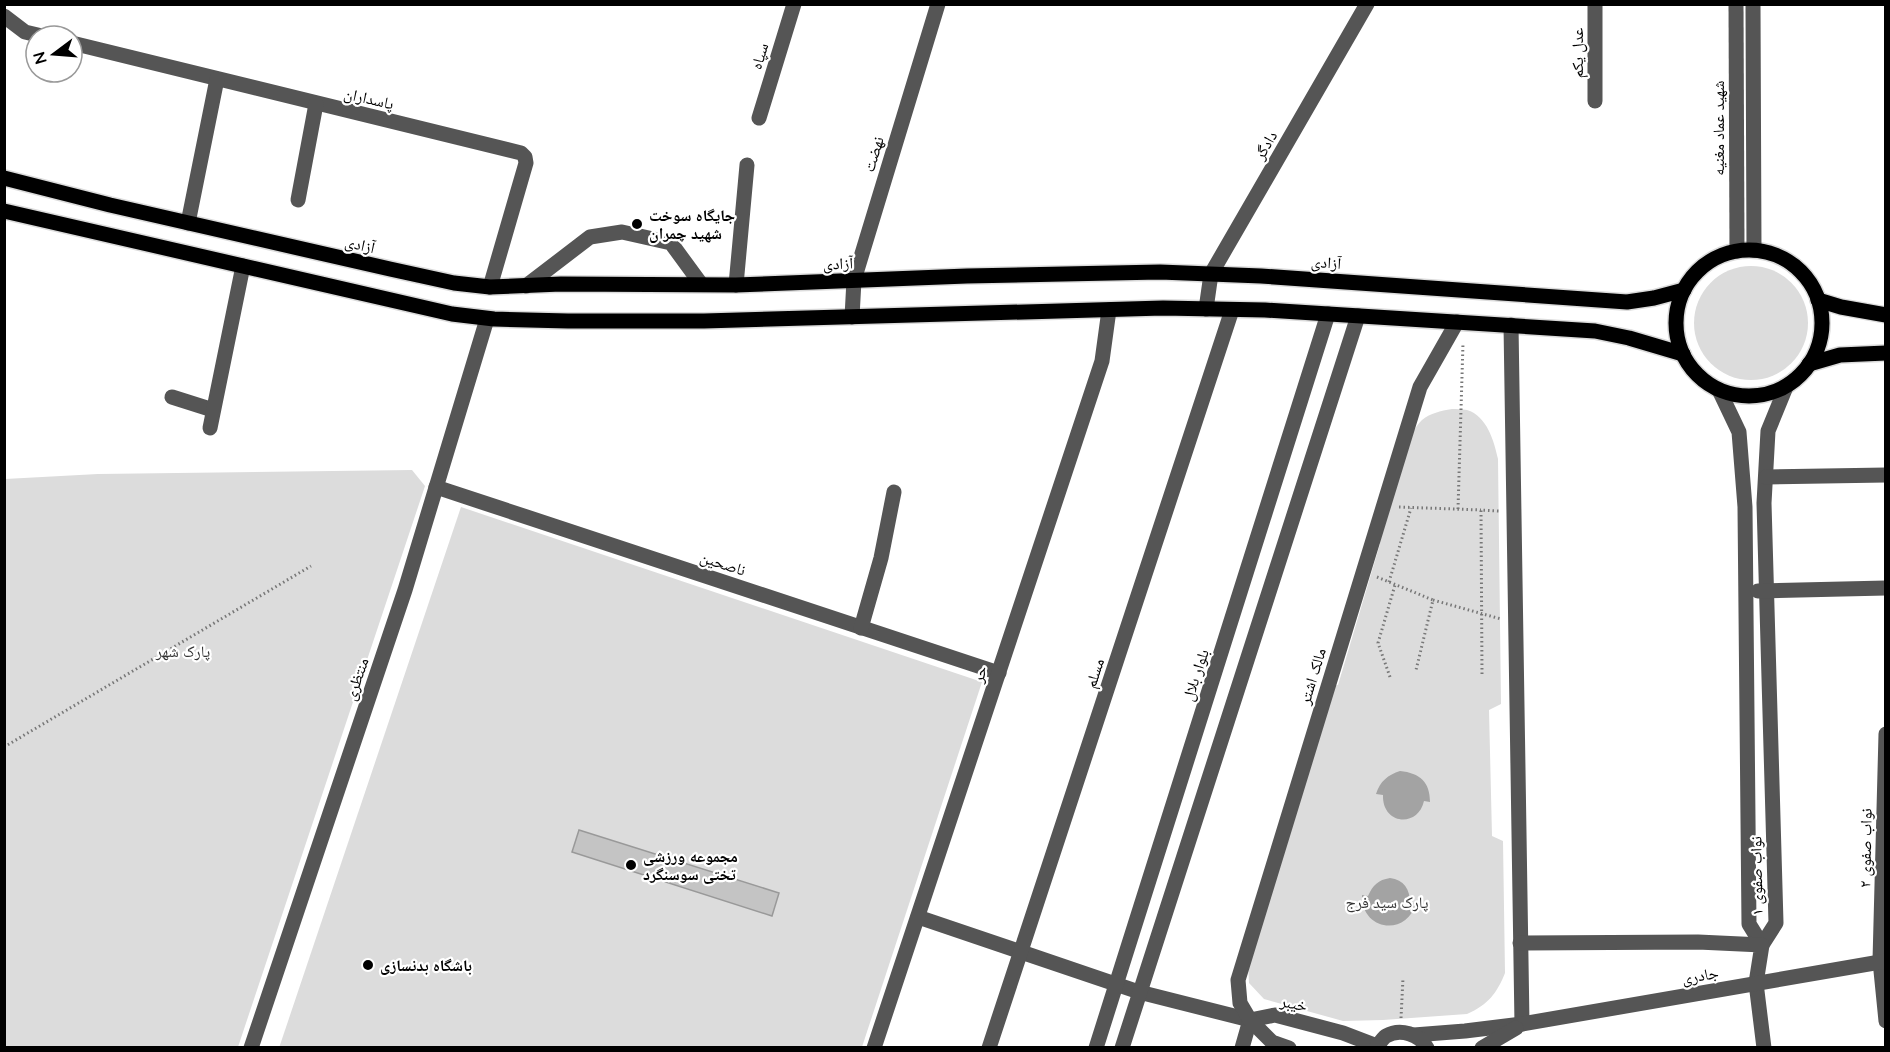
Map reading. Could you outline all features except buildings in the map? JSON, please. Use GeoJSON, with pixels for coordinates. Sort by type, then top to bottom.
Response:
{"type":"FeatureCollection","features":[{"type":"Feature","properties":{"kind":"main road","name":"آزادی"},"geometry":{"type":"LineString","coordinates":[[4,178],[188,223],[454,283],[490,287],[736,285],[1148,273],[1261,276],[1628,302],[1684,290]]}},
{"type":"Feature","properties":{"kind":"main road"},"geometry":{"type":"LineString","coordinates":[[4,211],[452,314],[487,319],[704,321],[1109,309],[1206,309],[1328,314],[1595,331],[1629,338],[1683,354]]}},
{"type":"Feature","properties":{"kind":"main road"},"geometry":{"type":"LineString","coordinates":[[1754,250],[1771,253],[1786,260],[1811,284],[1822,316],[1821,333],[1817,350],[1809,364],[1785,387],[1770,394],[1736,395],[1719,390],[1704,381],[1692,369],[1677,338],[1678,305],[1693,275],[1706,264],[1720,255],[1754,250]]}},
{"type":"Feature","properties":{"kind":"main road"},"geometry":{"type":"LineString","coordinates":[[1818,300],[1841,307],[1886,315]]}},
{"type":"Feature","properties":{"kind":"main road"},"geometry":{"type":"LineString","coordinates":[[1809,364],[1840,355],[1886,353]]}},
{"type":"Feature","properties":{"kind":"street","name":"سپاه"},"geometry":{"type":"LineString","coordinates":[[759,118],[794,4]]}},
{"type":"Feature","properties":{"kind":"street","name":"نهضت"},"geometry":{"type":"LineString","coordinates":[[852,317],[854,280],[938,4]]}},
{"type":"Feature","properties":{"kind":"street","name":"دادگر"},"geometry":{"type":"LineString","coordinates":[[1206,309],[1211,274],[1367,4]]}},
{"type":"Feature","properties":{"kind":"street","name":"عدل یکم"},"geometry":{"type":"LineString","coordinates":[[1595,4],[1595,101]]}},
{"type":"Feature","properties":{"kind":"street","name":"شهید عماد مغنیه"},"geometry":{"type":"LineString","coordinates":[[1736,4],[1737,251]]}},
{"type":"Feature","properties":{"kind":"street"},"geometry":{"type":"LineString","coordinates":[[1753,4],[1754,250]]}},
{"type":"Feature","properties":{"kind":"street"},"geometry":{"type":"LineString","coordinates":[[4,16],[24,31]]}},
{"type":"Feature","properties":{"kind":"street","name":"پاسداران"},"geometry":{"type":"LineString","coordinates":[[84,46],[521,153],[526,163],[490,287]]}},
{"type":"Feature","properties":{"kind":"street"},"geometry":{"type":"LineString","coordinates":[[188,223],[217,79]]}},
{"type":"Feature","properties":{"kind":"street"},"geometry":{"type":"LineString","coordinates":[[298,200],[316,104]]}},
{"type":"Feature","properties":{"kind":"street"},"geometry":{"type":"LineString","coordinates":[[736,285],[747,165]]}},
{"type":"Feature","properties":{"kind":"street"},"geometry":{"type":"LineString","coordinates":[[526,285],[590,237],[622,232],[670,243],[701,284]]}},
{"type":"Feature","properties":{"kind":"street"},"geometry":{"type":"LineString","coordinates":[[210,428],[243,266]]}},
{"type":"Feature","properties":{"kind":"street","name":"حر"},"geometry":{"type":"LineString","coordinates":[[874,1047],[1102,361],[1109,309]]}},
{"type":"Feature","properties":{"kind":"street","name":"مسلم"},"geometry":{"type":"LineString","coordinates":[[989,1047],[1232,310]]}},
{"type":"Feature","properties":{"kind":"street","name":"بلوار بلال"},"geometry":{"type":"LineString","coordinates":[[1096,1047],[1328,314]]}},
{"type":"Feature","properties":{"kind":"street"},"geometry":{"type":"LineString","coordinates":[[1122,1047],[1358,316]]}},
{"type":"Feature","properties":{"kind":"street","name":"منتظری"},"geometry":{"type":"LineString","coordinates":[[251,1047],[405,590],[487,319]]}},
{"type":"Feature","properties":{"kind":"street","name":"مالک اشتر"},"geometry":{"type":"LineString","coordinates":[[1250,1020],[1240,1003],[1238,980],[1420,387],[1460,322]]}},
{"type":"Feature","properties":{"kind":"street"},"geometry":{"type":"LineString","coordinates":[[1482,1047],[1522,1024],[1511,325]]}},
{"type":"Feature","properties":{"kind":"street","name":"نواب صفوی ۱"},"geometry":{"type":"LineString","coordinates":[[1719,390],[1739,432],[1745,507],[1749,924],[1762,945],[1776,923],[1764,502],[1768,432],[1785,387]]}},
{"type":"Feature","properties":{"kind":"street"},"geometry":{"type":"LineString","coordinates":[[172,397],[213,410]]}},
{"type":"Feature","properties":{"kind":"street"},"geometry":{"type":"LineString","coordinates":[[1766,477],[1886,475]]}},
{"type":"Feature","properties":{"kind":"street","name":"ناصحین"},"geometry":{"type":"LineString","coordinates":[[436,487],[999,673]]}},
{"type":"Feature","properties":{"kind":"street"},"geometry":{"type":"LineString","coordinates":[[861,628],[881,558],[894,492]]}},
{"type":"Feature","properties":{"kind":"street"},"geometry":{"type":"LineString","coordinates":[[1746,591],[1886,588]]}},
{"type":"Feature","properties":{"kind":"street","name":"نواب صفوی ۲"},"geometry":{"type":"LineString","coordinates":[[1886,735],[1883,961],[1886,1021]]}},
{"type":"Feature","properties":{"kind":"street"},"geometry":{"type":"LineString","coordinates":[[918,917],[1139,992],[1250,1020],[1272,1042],[1289,1047]]}},
{"type":"Feature","properties":{"kind":"street"},"geometry":{"type":"LineString","coordinates":[[1520,943],[1698,942],[1762,945],[1756,983],[1764,1047]]}},
{"type":"Feature","properties":{"kind":"street","name":"جادری"},"geometry":{"type":"LineString","coordinates":[[1407,1034],[1465,1032],[1522,1024],[1883,961]]}},
{"type":"Feature","properties":{"kind":"street","name":"خیبر"},"geometry":{"type":"LineString","coordinates":[[1250,1020],[1275,1015],[1343,1033],[1376,1047]]}},
{"type":"Feature","properties":{"kind":"street"},"geometry":{"type":"LineString","coordinates":[[1242,1047],[1250,1020]]}},
{"type":"Feature","properties":{"kind":"street"},"geometry":{"type":"LineString","coordinates":[[1376,1047],[1386,1036],[1407,1034],[1424,1042],[1427,1047]]}},
{"type":"Feature","properties":{"kind":"path"},"geometry":{"type":"LineString","coordinates":[[1458,510],[1460,322]]}},
{"type":"Feature","properties":{"kind":"path"},"geometry":{"type":"LineString","coordinates":[[1383,507],[1513,512]]}},
{"type":"Feature","properties":{"kind":"path"},"geometry":{"type":"LineString","coordinates":[[1389,582],[1411,508]]}},
{"type":"Feature","properties":{"kind":"path"},"geometry":{"type":"LineString","coordinates":[[1481,510],[1482,674]]}},
{"type":"Feature","properties":{"kind":"path"},"geometry":{"type":"LineString","coordinates":[[4,747],[311,566]]}},
{"type":"Feature","properties":{"kind":"path"},"geometry":{"type":"LineString","coordinates":[[1363,572],[1434,600],[1515,622]]}},
{"type":"Feature","properties":{"kind":"path"},"geometry":{"type":"LineString","coordinates":[[1390,678],[1378,643],[1395,585]]}},
{"type":"Feature","properties":{"kind":"path"},"geometry":{"type":"LineString","coordinates":[[1416,670],[1434,600]]}},
{"type":"Feature","properties":{"kind":"path"},"geometry":{"type":"LineString","coordinates":[[1402,978],[1407,1034]]}},
{"type":"Feature","properties":{"kind":"green space"},"geometry":{"type":"Polygon","coordinates":[[[1751,266],[1773,270],[1791,283],[1804,301],[1808,323],[1804,345],[1791,363],[1773,376],[1751,380],[1729,376],[1711,363],[1698,345],[1694,323],[1698,301],[1711,283],[1729,270],[1751,266]]]}},
{"type":"Feature","properties":{"kind":"green space","name":"پارک سید فرج"},"geometry":{"type":"Polygon","coordinates":[[[1452,409],[1467,410],[1485,423],[1492,437],[1498,459],[1501,704],[1489,710],[1492,836],[1503,841],[1505,973],[1491,998],[1481,1007],[1467,1014],[1343,1021],[1264,999],[1249,983],[1248,963],[1331,686],[1338,685],[1380,544],[1375,542],[1401,459],[1415,429],[1422,420],[1452,409]]]}},
{"type":"Feature","properties":{"kind":"green space","name":"پارک شهر"},"geometry":{"type":"Polygon","coordinates":[[[412,470],[425,486],[238,1047],[5,1047],[5,479],[98,474],[412,470]]]}},
{"type":"Feature","properties":{"kind":"green space","name":"مجموعه ورزشی تختی سوسنگرد"},"geometry":{"type":"Polygon","coordinates":[[[461,507],[982,682],[862,1047],[279,1048],[461,507]]]}},
{"type":"Feature","properties":{"kind":"shaded area"},"geometry":{"type":"Polygon","coordinates":[[[1400,771],[1418,776],[1426,784],[1430,795],[1430,802],[1424,801],[1415,816],[1408,819],[1394,817],[1384,805],[1383,795],[1376,794],[1385,779],[1400,771]]]}},
{"type":"Feature","properties":{"kind":"shaded area"},"geometry":{"type":"Polygon","coordinates":[[[1390,878],[1402,883],[1409,893],[1410,903],[1416,903],[1411,914],[1404,921],[1395,925],[1385,925],[1369,916],[1364,907],[1362,895],[1368,896],[1376,884],[1390,878]]]}},
{"type":"Feature","properties":{"kind":"place","name":"جایگاه سوخت شهید چمران"},"geometry":{"type":"Point","coordinates":[637,224]}},
{"type":"Feature","properties":{"kind":"place","name":"مجموعه ورزشی تختی سوسنگرد"},"geometry":{"type":"Point","coordinates":[631,865]}},
{"type":"Feature","properties":{"kind":"place","name":"باشگاه بدنسازی"},"geometry":{"type":"Point","coordinates":[368,965]}}]}
